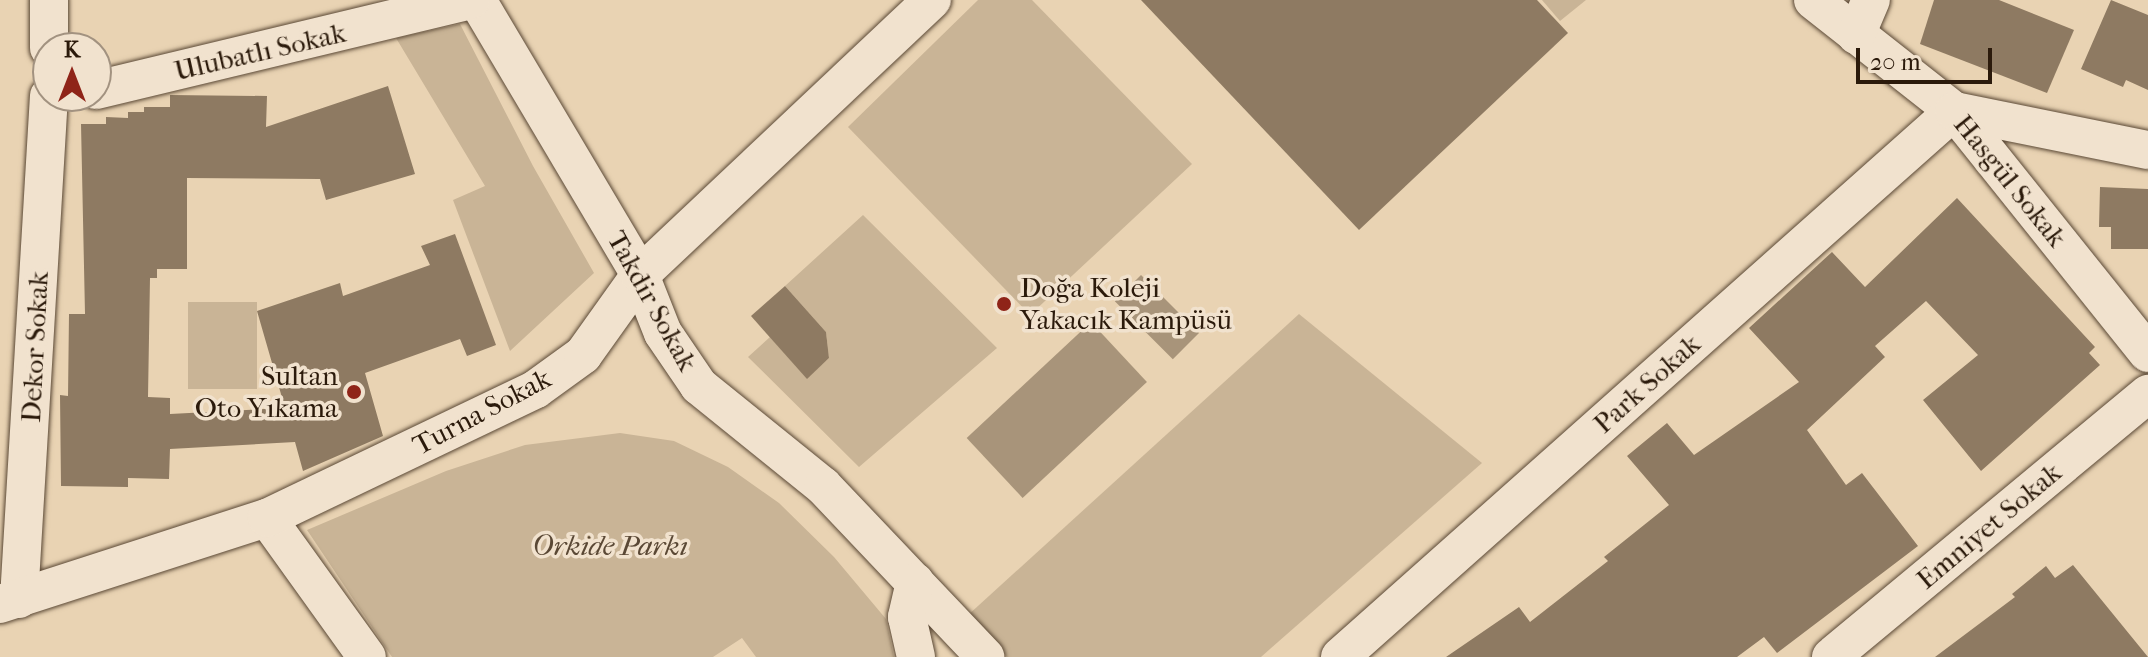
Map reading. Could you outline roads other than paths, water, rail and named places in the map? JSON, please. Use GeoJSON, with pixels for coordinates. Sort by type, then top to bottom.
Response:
{"type":"FeatureCollection","features":[{"type":"Feature","properties":{"kind":"street"},"geometry":{"type":"LineString","coordinates":[[49,0],[49,32]]}},
{"type":"Feature","properties":{"kind":"street","name":"Ulubatlı Sokak"},"geometry":{"type":"LineString","coordinates":[[112,86],[470,0]]}},
{"type":"Feature","properties":{"kind":"street","name":"Takdir Sokak"},"geometry":{"type":"LineString","coordinates":[[477,0],[640,275],[663,333],[699,386],[823,486],[985,657]]}},
{"type":"Feature","properties":{"kind":"street","name":"Turna Sokak"},"geometry":{"type":"LineString","coordinates":[[10,602],[267,518],[536,389],[583,355],[640,275],[932,0]]}},
{"type":"Feature","properties":{"kind":"street","name":"Hasgül Sokak"},"geometry":{"type":"LineString","coordinates":[[1813,0],[1954,111],[2148,353]]}},
{"type":"Feature","properties":{"kind":"street"},"geometry":{"type":"LineString","coordinates":[[1856,35],[1871,0]]}},
{"type":"Feature","properties":{"kind":"street"},"geometry":{"type":"LineString","coordinates":[[1954,111],[2148,150]]}},
{"type":"Feature","properties":{"kind":"street","name":"Park Sokak"},"geometry":{"type":"LineString","coordinates":[[1340,657],[1954,111]]}},
{"type":"Feature","properties":{"kind":"street","name":"Dekor Sokak"},"geometry":{"type":"LineString","coordinates":[[10,602],[56,112]]}},
{"type":"Feature","properties":{"kind":"street","name":"Emniyet Sokak"},"geometry":{"type":"LineString","coordinates":[[1831,657],[2148,394]]}},
{"type":"Feature","properties":{"kind":"street"},"geometry":{"type":"LineString","coordinates":[[267,518],[367,657]]}},
{"type":"Feature","properties":{"kind":"street"},"geometry":{"type":"LineString","coordinates":[[915,582],[907,617],[916,657]]}},
{"type":"Feature","properties":{"kind":"place","name":"Doğa Koleji Yakacık Kampüsü"},"geometry":{"type":"Point","coordinates":[1004,304]}},
{"type":"Feature","properties":{"kind":"place","name":"Sultan Oto Yıkama"},"geometry":{"type":"Point","coordinates":[354,392]}},
{"type":"Feature","properties":{"kind":"park label","name":"Orkide Parkı"},"geometry":{"type":"Point","coordinates":[610,546]}}]}
